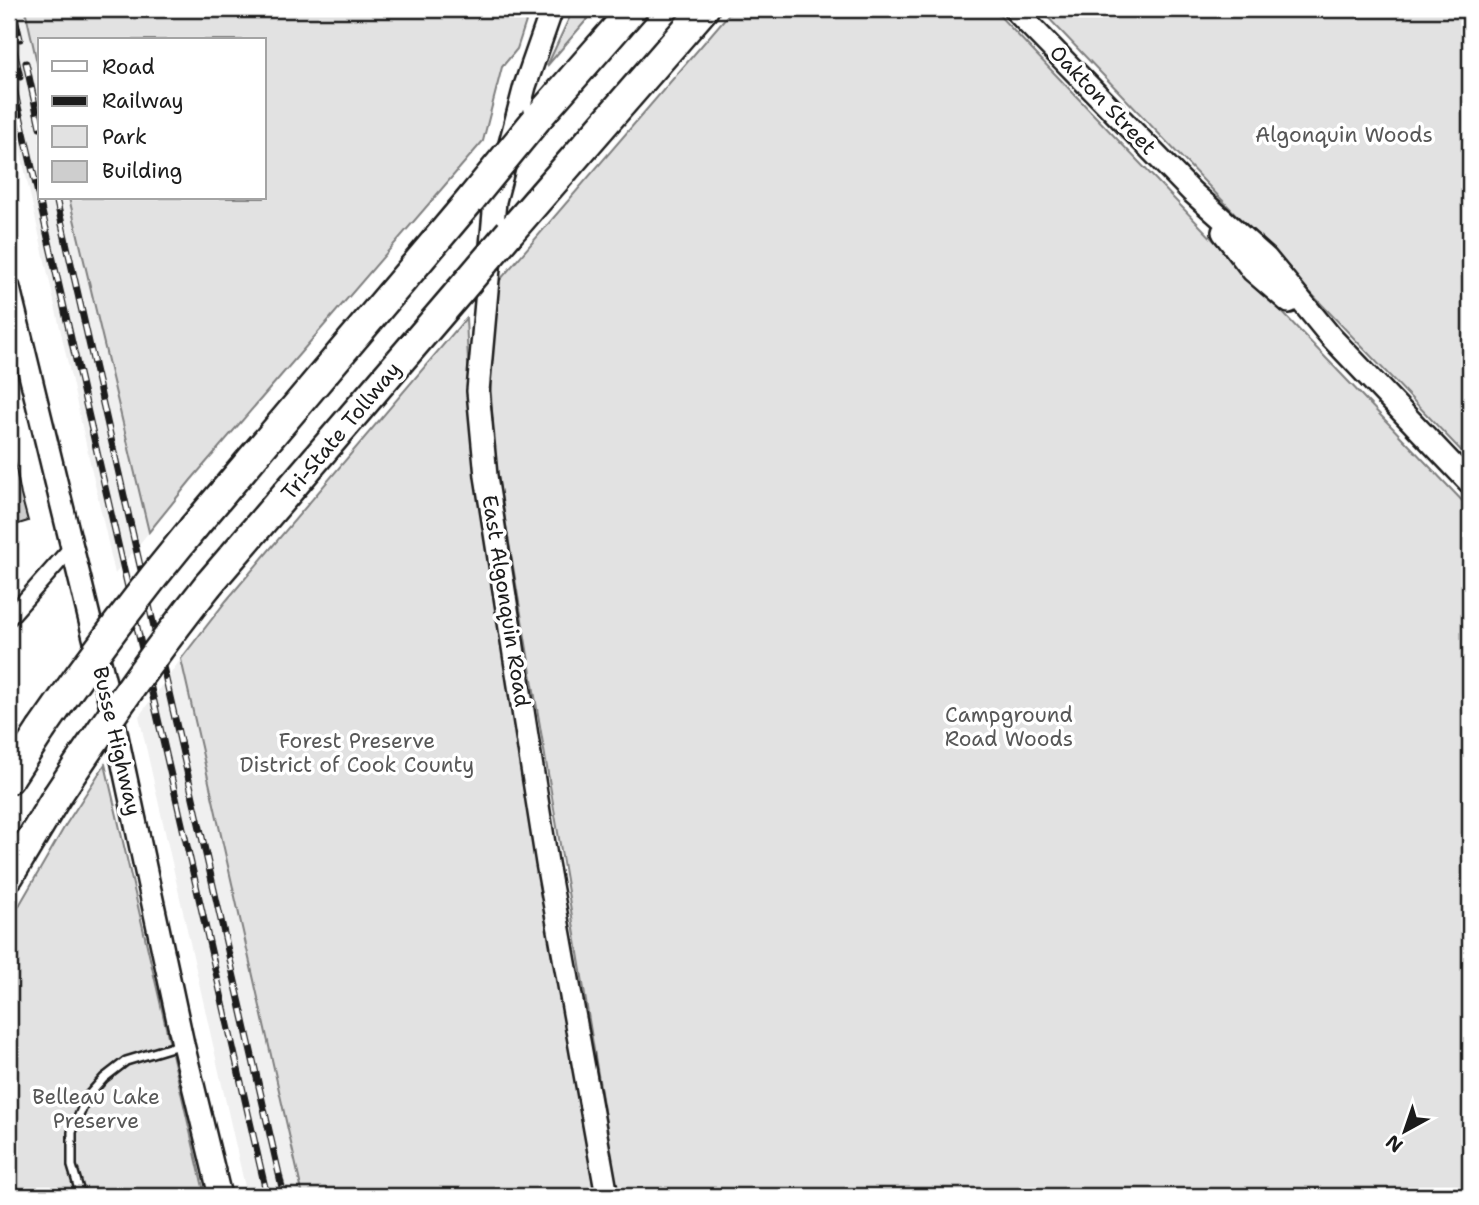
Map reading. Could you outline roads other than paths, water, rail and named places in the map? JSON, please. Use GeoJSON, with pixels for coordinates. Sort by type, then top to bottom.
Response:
{"type":"FeatureCollection","features":[{"type":"Feature","properties":{"kind":"highway"},"geometry":{"type":"LineString","coordinates":[[9,779],[75,680],[159,569],[536,120],[633,9]]}},
{"type":"Feature","properties":{"kind":"highway","name":"Tri-State Tollway"},"geometry":{"type":"LineString","coordinates":[[9,876],[57,796],[174,628],[510,232],[704,9]]}},
{"type":"Feature","properties":{"kind":"main road","name":"East Algonquin Road"},"geometry":{"type":"LineString","coordinates":[[552,9],[525,86],[495,201],[478,391],[486,476],[547,863],[607,1196]]}},
{"type":"Feature","properties":{"kind":"main road","name":"Oakton Street"},"geometry":{"type":"LineString","coordinates":[[1014,9],[1192,192],[1266,258],[1331,337],[1470,483]]}},
{"type":"Feature","properties":{"kind":"main road","name":"Busse Highway"},"geometry":{"type":"LineString","coordinates":[[9,291],[109,699],[183,1044],[220,1196]]}},
{"type":"Feature","properties":{"kind":"street"},"geometry":{"type":"LineString","coordinates":[[9,618],[71,548]]}},
{"type":"Feature","properties":{"kind":"lane"},"geometry":{"type":"LineString","coordinates":[[81,1196],[72,1167],[72,1132],[87,1097],[104,1077],[126,1061],[183,1044]]}},
{"type":"Feature","properties":{"kind":"railway"},"geometry":{"type":"LineString","coordinates":[[13,9],[20,39]]}},
{"type":"Feature","properties":{"kind":"railway"},"geometry":{"type":"LineString","coordinates":[[9,28],[20,77]]}},
{"type":"Feature","properties":{"kind":"railway"},"geometry":{"type":"LineString","coordinates":[[26,63],[38,118]]}},
{"type":"Feature","properties":{"kind":"railway"},"geometry":{"type":"LineString","coordinates":[[9,67],[38,194]]}},
{"type":"Feature","properties":{"kind":"railway"},"geometry":{"type":"LineString","coordinates":[[39,200],[267,1196]]}},
{"type":"Feature","properties":{"kind":"railway"},"geometry":{"type":"LineString","coordinates":[[56,200],[284,1196]]}},
{"type":"Feature","properties":{"kind":"park label","name":"Algonquin Woods"},"geometry":{"type":"Point","coordinates":[1344,135]}},
{"type":"Feature","properties":{"kind":"park label","name":"Campground Road Woods"},"geometry":{"type":"Point","coordinates":[1009,727]}},
{"type":"Feature","properties":{"kind":"park label","name":"Forest Preserve District of Cook County"},"geometry":{"type":"Point","coordinates":[357,753]}},
{"type":"Feature","properties":{"kind":"park label","name":"Belleau Lake Preserve"},"geometry":{"type":"Point","coordinates":[96,1109]}}]}
